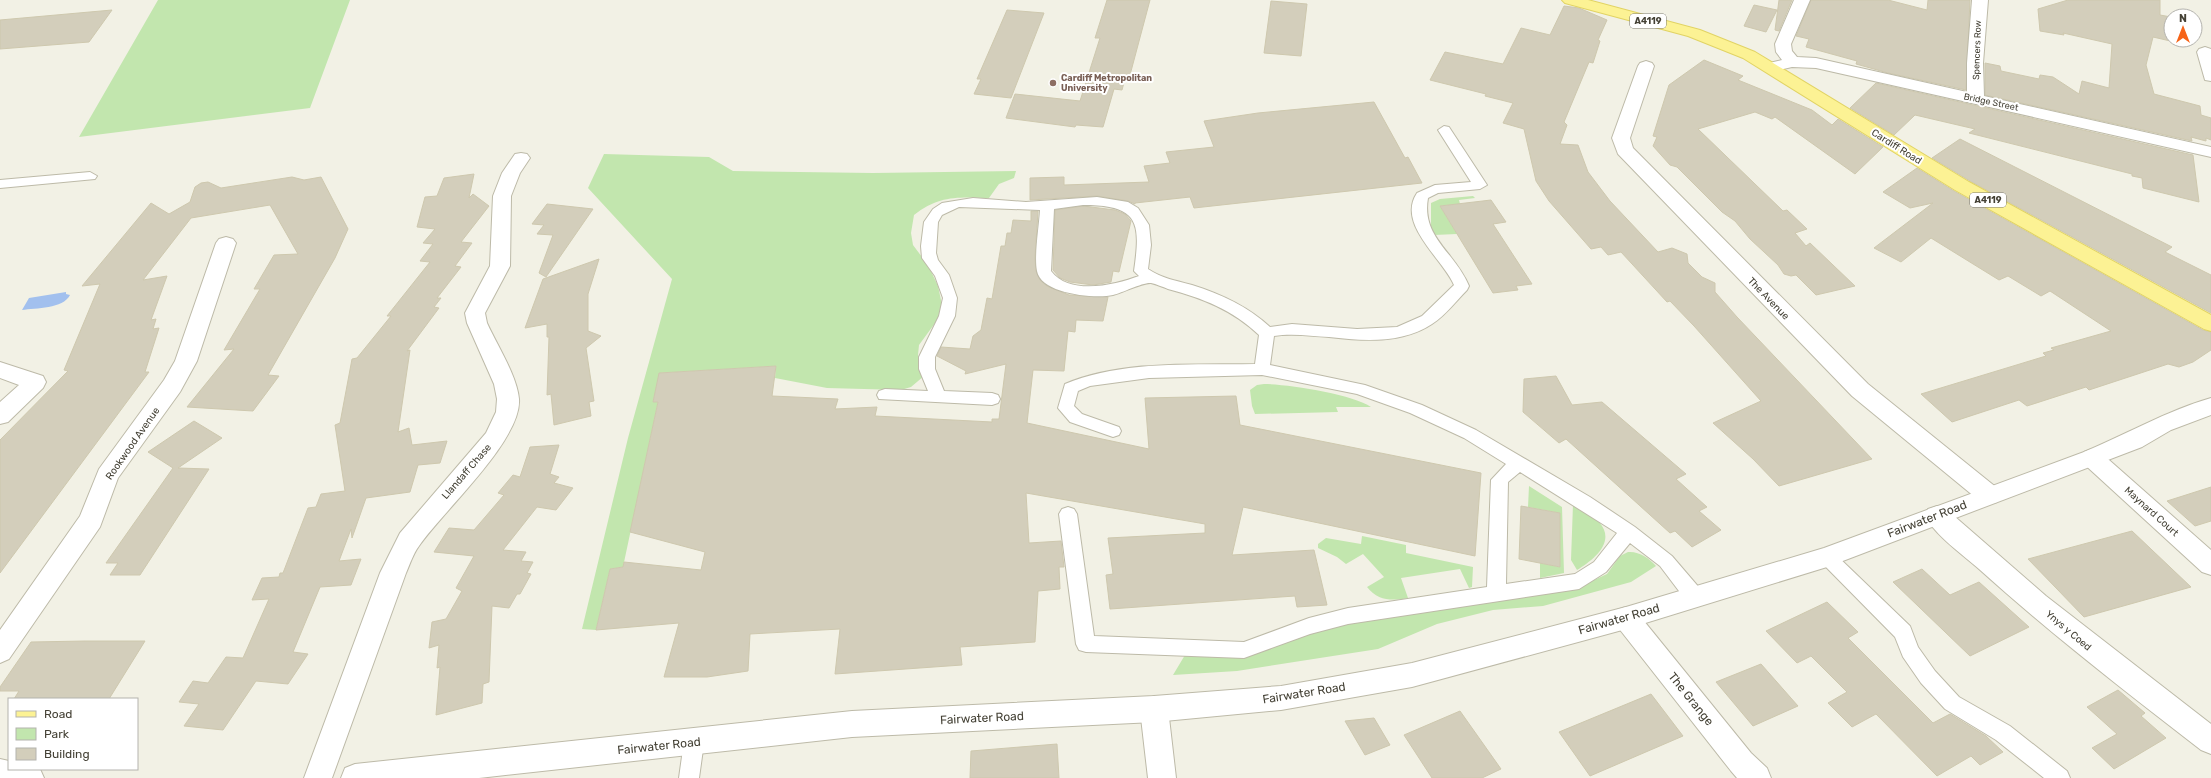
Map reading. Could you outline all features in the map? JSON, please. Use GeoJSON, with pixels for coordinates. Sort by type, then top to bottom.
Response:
{"type":"FeatureCollection","features":[{"type":"Feature","properties":{"kind":"main road","name":"Cardiff Road"},"geometry":{"type":"LineString","coordinates":[[1570,0],[1694,33],[1749,55],[1771,67],[1956,182],[2211,324]]}},
{"type":"Feature","properties":{"kind":"street"},"geometry":{"type":"LineString","coordinates":[[1792,62],[1784,52],[1783,44],[1802,0]]}},
{"type":"Feature","properties":{"kind":"street","name":"Spencers Row"},"geometry":{"type":"LineString","coordinates":[[1976,99],[1975,63],[1980,0]]}},
{"type":"Feature","properties":{"kind":"street"},"geometry":{"type":"LineString","coordinates":[[2205,52],[2211,76]]}},
{"type":"Feature","properties":{"kind":"street","name":"Bridge Street"},"geometry":{"type":"LineString","coordinates":[[1771,67],[1792,62],[1816,63],[2211,152]]}},
{"type":"Feature","properties":{"kind":"street","name":"The Avenue"},"geometry":{"type":"LineString","coordinates":[[1646,66],[1621,138],[1624,150],[1860,390],[1989,495]]}},
{"type":"Feature","properties":{"kind":"street","name":"Llandaff Chase"},"geometry":{"type":"LineString","coordinates":[[318,778],[393,574],[409,540],[495,438],[507,412],[508,399],[505,384],[477,323],[475,313],[500,266],[502,196],[511,173],[520,158]]}},
{"type":"Feature","properties":{"kind":"street","name":"Rookwood Avenue"},"geometry":{"type":"LineString","coordinates":[[0,651],[91,520],[107,476],[172,386],[186,361],[226,243]]}},
{"type":"Feature","properties":{"kind":"street"},"geometry":{"type":"LineString","coordinates":[[0,370],[35,382],[0,416]]}},
{"type":"Feature","properties":{"kind":"street","name":"Fairwater Road"},"geometry":{"type":"LineString","coordinates":[[355,778],[852,724],[1154,708],[1281,698],[1412,675],[1626,618],[1827,557],[1989,495],[2092,458],[2134,441],[2162,424],[2211,406]]}},
{"type":"Feature","properties":{"kind":"street","name":"Maynard Court"},"geometry":{"type":"LineString","coordinates":[[2092,458],[2211,565]]}},
{"type":"Feature","properties":{"kind":"street","name":"Ynys y Coed"},"geometry":{"type":"LineString","coordinates":[[1937,516],[1978,554],[2094,651],[2209,737]]}},
{"type":"Feature","properties":{"kind":"street","name":"The Grange"},"geometry":{"type":"LineString","coordinates":[[1626,618],[1741,762],[1757,778]]}},
{"type":"Feature","properties":{"kind":"street"},"geometry":{"type":"LineString","coordinates":[[1154,708],[1162,778]]}},
{"type":"Feature","properties":{"kind":"street"},"geometry":{"type":"LineString","coordinates":[[0,773],[30,778]]}},
{"type":"Feature","properties":{"kind":"lane"},"geometry":{"type":"LineString","coordinates":[[1267,333],[1280,328],[1360,335],[1385,335],[1406,331],[1424,323],[1462,286],[1459,275],[1428,239],[1420,224],[1419,205],[1422,196],[1435,189],[1480,185],[1444,130]]}},
{"type":"Feature","properties":{"kind":"lane"},"geometry":{"type":"LineString","coordinates":[[0,184],[90,176]]}},
{"type":"Feature","properties":{"kind":"lane"},"geometry":{"type":"LineString","coordinates":[[938,397],[926,367],[927,353],[941,331],[948,315],[950,298],[942,276],[929,256],[928,225],[932,216],[951,204],[968,202],[1047,206],[1065,202],[1114,202],[1135,212],[1140,220],[1143,233],[1141,271],[1149,278],[1221,301],[1242,311],[1267,333]]}},
{"type":"Feature","properties":{"kind":"lane"},"geometry":{"type":"LineString","coordinates":[[1047,206],[1044,272],[1051,280],[1070,288],[1107,291],[1149,278]]}},
{"type":"Feature","properties":{"kind":"lane"},"geometry":{"type":"LineString","coordinates":[[1262,369],[1267,333]]}},
{"type":"Feature","properties":{"kind":"lane"},"geometry":{"type":"LineString","coordinates":[[1114,431],[1076,418],[1066,408],[1071,388],[1086,380],[1148,372],[1262,369],[1359,389],[1416,409],[1470,434],[1584,502],[1629,532],[1666,561],[1695,597]]}},
{"type":"Feature","properties":{"kind":"lane"},"geometry":{"type":"LineString","coordinates":[[885,395],[992,399]]}},
{"type":"Feature","properties":{"kind":"lane"},"geometry":{"type":"LineString","coordinates":[[1496,594],[1500,480],[1518,463]]}},
{"type":"Feature","properties":{"kind":"lane"},"geometry":{"type":"LineString","coordinates":[[1068,514],[1086,644],[1244,650],[1309,626],[1348,616],[1579,581],[1600,567],[1629,532]]}},
{"type":"Feature","properties":{"kind":"lane"},"geometry":{"type":"LineString","coordinates":[[1827,557],[1903,632],[1910,651],[1928,677],[1952,703],[2003,733],[2060,778]]}},
{"type":"Feature","properties":{"kind":"lane"},"geometry":{"type":"LineString","coordinates":[[689,778],[694,742]]}},
{"type":"Feature","properties":{"kind":"green space"},"geometry":{"type":"Polygon","coordinates":[[[158,0],[350,0],[310,108],[79,137],[158,0]]]}},
{"type":"Feature","properties":{"kind":"green space"},"geometry":{"type":"Polygon","coordinates":[[[604,154],[709,157],[733,171],[873,173],[1016,171],[1014,178],[999,184],[989,198],[968,197],[941,201],[923,208],[914,215],[911,233],[913,245],[928,265],[938,286],[942,305],[938,319],[919,345],[918,355],[924,376],[911,387],[901,390],[827,388],[775,378],[776,366],[660,373],[653,402],[658,402],[623,567],[610,569],[596,630],[582,629],[628,438],[672,279],[588,188],[604,154]]]}},
{"type":"Feature","properties":{"kind":"green space"},"geometry":{"type":"Polygon","coordinates":[[[1473,196],[1475,198],[1459,200],[1460,204],[1440,206],[1457,234],[1434,235],[1431,232],[1431,203],[1440,199],[1473,196]]]}},
{"type":"Feature","properties":{"kind":"green space"},"geometry":{"type":"Polygon","coordinates":[[[1264,384],[1303,388],[1335,394],[1362,402],[1371,407],[1336,407],[1338,412],[1255,414],[1252,406],[1250,390],[1257,385],[1264,384]]]}},
{"type":"Feature","properties":{"kind":"green space"},"geometry":{"type":"Polygon","coordinates":[[[1529,486],[1562,507],[1564,573],[1540,578],[1540,563],[1560,567],[1560,513],[1528,507],[1529,486]]]}},
{"type":"Feature","properties":{"kind":"green space"},"geometry":{"type":"Polygon","coordinates":[[[1573,504],[1599,522],[1604,529],[1605,537],[1601,550],[1596,556],[1577,570],[1571,560],[1573,504]]]}},
{"type":"Feature","properties":{"kind":"green space"},"geometry":{"type":"Polygon","coordinates":[[[1362,536],[1406,545],[1406,553],[1473,567],[1472,587],[1469,588],[1460,569],[1401,578],[1408,598],[1391,600],[1376,595],[1367,587],[1384,577],[1363,554],[1346,564],[1337,557],[1318,548],[1318,544],[1326,538],[1361,544],[1362,536]]]}},
{"type":"Feature","properties":{"kind":"green space"},"geometry":{"type":"Polygon","coordinates":[[[1628,552],[1644,556],[1656,566],[1631,582],[1543,606],[1493,610],[1437,624],[1378,649],[1237,671],[1173,675],[1185,655],[1249,656],[1331,627],[1577,588],[1607,574],[1620,556],[1628,552]]]}},
{"type":"Feature","properties":{"kind":"water"},"geometry":{"type":"Polygon","coordinates":[[[66,292],[66,294],[70,295],[67,300],[62,303],[49,307],[22,310],[29,298],[66,292]]]}},
{"type":"Feature","properties":{"kind":"building"},"geometry":{"type":"Polygon","coordinates":[[[1107,0],[1150,0],[1130,75],[1126,75],[1122,90],[1114,89],[1103,127],[1076,125],[1075,127],[1006,118],[1015,94],[1080,101],[1100,38],[1095,38],[1107,0]]]}},
{"type":"Feature","properties":{"kind":"building"},"geometry":{"type":"Polygon","coordinates":[[[1779,0],[1792,0],[1779,31],[1775,30],[1779,0]]]}},
{"type":"Feature","properties":{"kind":"building"},"geometry":{"type":"Polygon","coordinates":[[[1811,0],[1888,0],[1927,10],[1928,0],[1970,0],[1966,90],[1888,73],[1856,64],[1857,61],[1806,47],[1809,39],[1796,36],[1811,0]]]}},
{"type":"Feature","properties":{"kind":"building"},"geometry":{"type":"Polygon","coordinates":[[[2068,0],[2160,0],[2160,15],[2163,16],[2163,39],[2153,37],[2146,65],[2154,94],[2200,106],[2201,115],[2211,118],[2211,140],[2206,138],[2206,141],[2191,137],[2192,141],[1985,95],[1985,63],[2000,66],[2001,71],[2039,79],[2040,75],[2053,77],[2079,94],[2082,81],[2109,88],[2112,44],[2063,33],[2064,35],[2040,31],[2038,9],[2068,0]]]}},
{"type":"Feature","properties":{"kind":"building"},"geometry":{"type":"Polygon","coordinates":[[[1271,1],[1307,4],[1301,56],[1264,53],[1271,1]]]}},
{"type":"Feature","properties":{"kind":"building"},"geometry":{"type":"Polygon","coordinates":[[[1754,5],[1777,10],[1766,32],[1744,26],[1754,5]]]}},
{"type":"Feature","properties":{"kind":"building"},"geometry":{"type":"Polygon","coordinates":[[[1564,6],[1579,8],[1607,20],[1598,40],[1600,41],[1593,63],[1589,62],[1564,122],[1567,125],[1560,144],[1578,145],[1588,172],[1610,201],[1658,252],[1672,248],[1687,254],[1688,263],[1702,277],[1715,283],[1715,292],[1737,317],[1872,459],[1779,486],[1753,459],[1713,423],[1761,401],[1694,326],[1670,301],[1667,302],[1621,252],[1608,255],[1601,247],[1591,249],[1549,201],[1536,181],[1524,129],[1503,123],[1513,103],[1485,96],[1486,94],[1430,80],[1445,52],[1503,64],[1521,28],[1550,35],[1564,6]]]}},
{"type":"Feature","properties":{"kind":"building"},"geometry":{"type":"Polygon","coordinates":[[[112,10],[89,42],[0,49],[0,20],[112,10]]]}},
{"type":"Feature","properties":{"kind":"building"},"geometry":{"type":"Polygon","coordinates":[[[1007,10],[1044,13],[1011,98],[974,94],[981,79],[977,79],[1007,10]]]}},
{"type":"Feature","properties":{"kind":"building"},"geometry":{"type":"Polygon","coordinates":[[[1704,60],[1743,76],[1738,80],[1812,110],[1832,125],[1838,119],[1883,147],[1855,174],[1775,117],[1772,119],[1755,112],[1698,129],[1783,211],[1787,210],[1807,229],[1795,233],[1806,246],[1810,243],[1855,286],[1816,295],[1796,275],[1791,276],[1784,274],[1778,265],[1750,239],[1735,221],[1722,212],[1677,167],[1670,165],[1653,146],[1657,137],[1653,136],[1669,85],[1704,60]]]}},
{"type":"Feature","properties":{"kind":"building"},"geometry":{"type":"Polygon","coordinates":[[[1876,83],[2193,155],[2199,202],[2143,188],[2142,178],[2132,176],[2132,174],[1969,133],[1975,129],[1915,115],[1894,135],[1850,108],[1876,83]]]}},
{"type":"Feature","properties":{"kind":"building"},"geometry":{"type":"Polygon","coordinates":[[[1374,102],[1405,158],[1408,157],[1422,183],[1194,208],[1190,197],[1135,204],[1128,201],[1097,196],[1030,200],[1030,178],[1064,177],[1064,185],[1149,182],[1144,166],[1170,163],[1166,152],[1214,147],[1204,121],[1258,113],[1374,102]]]}},
{"type":"Feature","properties":{"kind":"building"},"geometry":{"type":"Polygon","coordinates":[[[1960,139],[2172,247],[2165,252],[2211,275],[2211,313],[1970,181],[1932,158],[1960,139]]]}},
{"type":"Feature","properties":{"kind":"building"},"geometry":{"type":"Polygon","coordinates":[[[1917,168],[1954,191],[2203,330],[2211,332],[2211,350],[2193,362],[2179,367],[2168,364],[2089,390],[2086,387],[2027,406],[2019,400],[1952,422],[1921,394],[2046,356],[2043,353],[2054,350],[2051,348],[2111,331],[2050,291],[2041,296],[2008,276],[1999,280],[1931,238],[1901,262],[1874,248],[1933,203],[1910,208],[1883,192],[1917,168]]]}},
{"type":"Feature","properties":{"kind":"building"},"geometry":{"type":"Polygon","coordinates":[[[474,174],[469,198],[473,194],[489,206],[461,242],[472,243],[455,266],[461,267],[437,298],[441,298],[434,307],[439,308],[407,351],[410,350],[398,432],[409,428],[412,445],[447,441],[440,463],[418,465],[410,492],[366,498],[352,538],[351,529],[339,561],[361,559],[351,585],[320,587],[293,652],[308,654],[288,684],[256,681],[223,730],[184,726],[199,704],[179,702],[193,681],[208,683],[226,657],[243,658],[269,599],[252,600],[262,578],[279,577],[280,573],[283,573],[308,508],[316,507],[321,494],[345,491],[335,425],[340,423],[352,359],[357,358],[391,316],[387,316],[430,262],[420,261],[433,244],[423,243],[435,229],[417,227],[425,197],[437,196],[444,178],[474,174]]]}},
{"type":"Feature","properties":{"kind":"building"},"geometry":{"type":"Polygon","coordinates":[[[292,177],[304,180],[321,177],[348,229],[335,258],[268,375],[279,376],[253,411],[187,407],[234,349],[224,350],[260,289],[254,289],[274,255],[298,254],[270,205],[191,218],[143,280],[167,276],[151,320],[156,319],[153,329],[159,328],[145,372],[149,372],[0,573],[0,440],[68,371],[64,370],[100,284],[82,286],[151,203],[169,214],[190,202],[195,187],[201,183],[208,182],[221,188],[292,177]]]}},
{"type":"Feature","properties":{"kind":"building"},"geometry":{"type":"Polygon","coordinates":[[[1491,200],[1506,222],[1493,224],[1532,284],[1516,286],[1518,290],[1493,293],[1440,206],[1491,200]]]}},
{"type":"Feature","properties":{"kind":"building"},"geometry":{"type":"Polygon","coordinates":[[[547,204],[593,209],[546,277],[539,273],[553,235],[537,234],[544,225],[532,224],[547,204]]]}},
{"type":"Feature","properties":{"kind":"building"},"geometry":{"type":"Polygon","coordinates":[[[1083,206],[1115,210],[1125,214],[1131,221],[1119,272],[1113,271],[1111,282],[1093,285],[1070,282],[1060,278],[1053,270],[1055,210],[1083,206]]]}},
{"type":"Feature","properties":{"kind":"building"},"geometry":{"type":"Polygon","coordinates":[[[1031,211],[1038,211],[1035,258],[1036,271],[1040,280],[1047,286],[1069,295],[1108,297],[1103,321],[1076,320],[1075,332],[1068,331],[1064,371],[1033,370],[1027,423],[1149,449],[1145,398],[1236,396],[1240,425],[1481,473],[1475,556],[1243,507],[1232,555],[1314,550],[1327,605],[1297,607],[1295,596],[1110,609],[1106,575],[1113,574],[1108,538],[1205,533],[1205,524],[1026,493],[1029,543],[1061,541],[1064,567],[1059,567],[1060,589],[1038,591],[1035,642],[960,647],[962,665],[835,674],[840,629],[750,634],[748,671],[707,677],[664,677],[679,623],[596,630],[610,569],[623,567],[624,562],[701,570],[705,552],[630,532],[658,402],[653,402],[659,373],[776,366],[772,396],[838,399],[835,409],[877,407],[875,416],[992,422],[992,419],[999,419],[1006,364],[965,374],[966,371],[937,356],[941,347],[970,349],[973,336],[981,330],[987,298],[992,299],[1001,246],[1005,246],[1007,233],[1011,233],[1013,220],[1031,221],[1031,211]]]}},
{"type":"Feature","properties":{"kind":"building"},"geometry":{"type":"Polygon","coordinates":[[[599,259],[588,294],[588,331],[601,336],[586,348],[594,401],[589,402],[591,416],[554,425],[551,394],[547,395],[549,337],[547,337],[547,324],[525,328],[543,279],[599,259]]]}},
{"type":"Feature","properties":{"kind":"building"},"geometry":{"type":"Polygon","coordinates":[[[1556,376],[1572,405],[1602,402],[1686,474],[1676,479],[1707,507],[1699,511],[1721,530],[1692,547],[1675,531],[1670,533],[1566,439],[1559,443],[1523,412],[1524,379],[1556,376]]]}},
{"type":"Feature","properties":{"kind":"building"},"geometry":{"type":"Polygon","coordinates":[[[194,421],[222,438],[178,468],[209,469],[140,575],[110,575],[118,563],[106,563],[173,468],[148,452],[194,421]]]}},
{"type":"Feature","properties":{"kind":"building"},"geometry":{"type":"Polygon","coordinates":[[[559,445],[550,474],[559,477],[554,483],[573,488],[556,510],[537,507],[503,550],[526,552],[521,561],[533,562],[527,573],[531,574],[520,594],[517,594],[509,608],[492,606],[489,682],[483,684],[482,703],[436,715],[440,667],[437,668],[439,645],[429,648],[432,622],[446,619],[462,591],[456,588],[474,556],[434,552],[449,528],[474,530],[504,495],[498,493],[513,475],[520,477],[530,447],[559,445]]]}},
{"type":"Feature","properties":{"kind":"building"},"geometry":{"type":"Polygon","coordinates":[[[2211,487],[2211,521],[2195,526],[2167,501],[2211,487]]]}},
{"type":"Feature","properties":{"kind":"building"},"geometry":{"type":"Polygon","coordinates":[[[1521,506],[1560,513],[1560,567],[1519,559],[1521,506]]]}},
{"type":"Feature","properties":{"kind":"building"},"geometry":{"type":"Polygon","coordinates":[[[2132,531],[2191,587],[2084,617],[2028,559],[2132,531]]]}},
{"type":"Feature","properties":{"kind":"building"},"geometry":{"type":"Polygon","coordinates":[[[1922,569],[1950,595],[1979,582],[2029,627],[1970,656],[1893,582],[1922,569]]]}},
{"type":"Feature","properties":{"kind":"building"},"geometry":{"type":"Polygon","coordinates":[[[1827,602],[1858,632],[1848,638],[1933,723],[1950,714],[1986,736],[2003,752],[1980,765],[1971,756],[1937,776],[1876,714],[1852,727],[1828,703],[1847,692],[1811,656],[1797,663],[1766,631],[1827,602]]]}},
{"type":"Feature","properties":{"kind":"building"},"geometry":{"type":"Polygon","coordinates":[[[145,641],[110,698],[15,698],[19,691],[0,691],[0,687],[31,642],[145,641]]]}},
{"type":"Feature","properties":{"kind":"building"},"geometry":{"type":"Polygon","coordinates":[[[1761,664],[1798,706],[1753,726],[1716,682],[1761,664]]]}},
{"type":"Feature","properties":{"kind":"building"},"geometry":{"type":"Polygon","coordinates":[[[2118,690],[2145,713],[2141,716],[2166,738],[2114,769],[2092,748],[2117,734],[2087,707],[2118,690]]]}},
{"type":"Feature","properties":{"kind":"building"},"geometry":{"type":"Polygon","coordinates":[[[1651,694],[1683,736],[1590,776],[1559,732],[1651,694]]]}},
{"type":"Feature","properties":{"kind":"building"},"geometry":{"type":"Polygon","coordinates":[[[1460,711],[1501,769],[1482,778],[1432,778],[1404,735],[1460,711]]]}},
{"type":"Feature","properties":{"kind":"building"},"geometry":{"type":"Polygon","coordinates":[[[1374,718],[1390,745],[1365,755],[1345,721],[1374,718]]]}},
{"type":"Feature","properties":{"kind":"building"},"geometry":{"type":"Polygon","coordinates":[[[1057,744],[1059,778],[970,778],[971,751],[1057,744]]]}},
{"type":"Feature","properties":{"kind":"place","name":"Cardiff Metropolitan University"},"geometry":{"type":"Point","coordinates":[1053,83]}}]}
